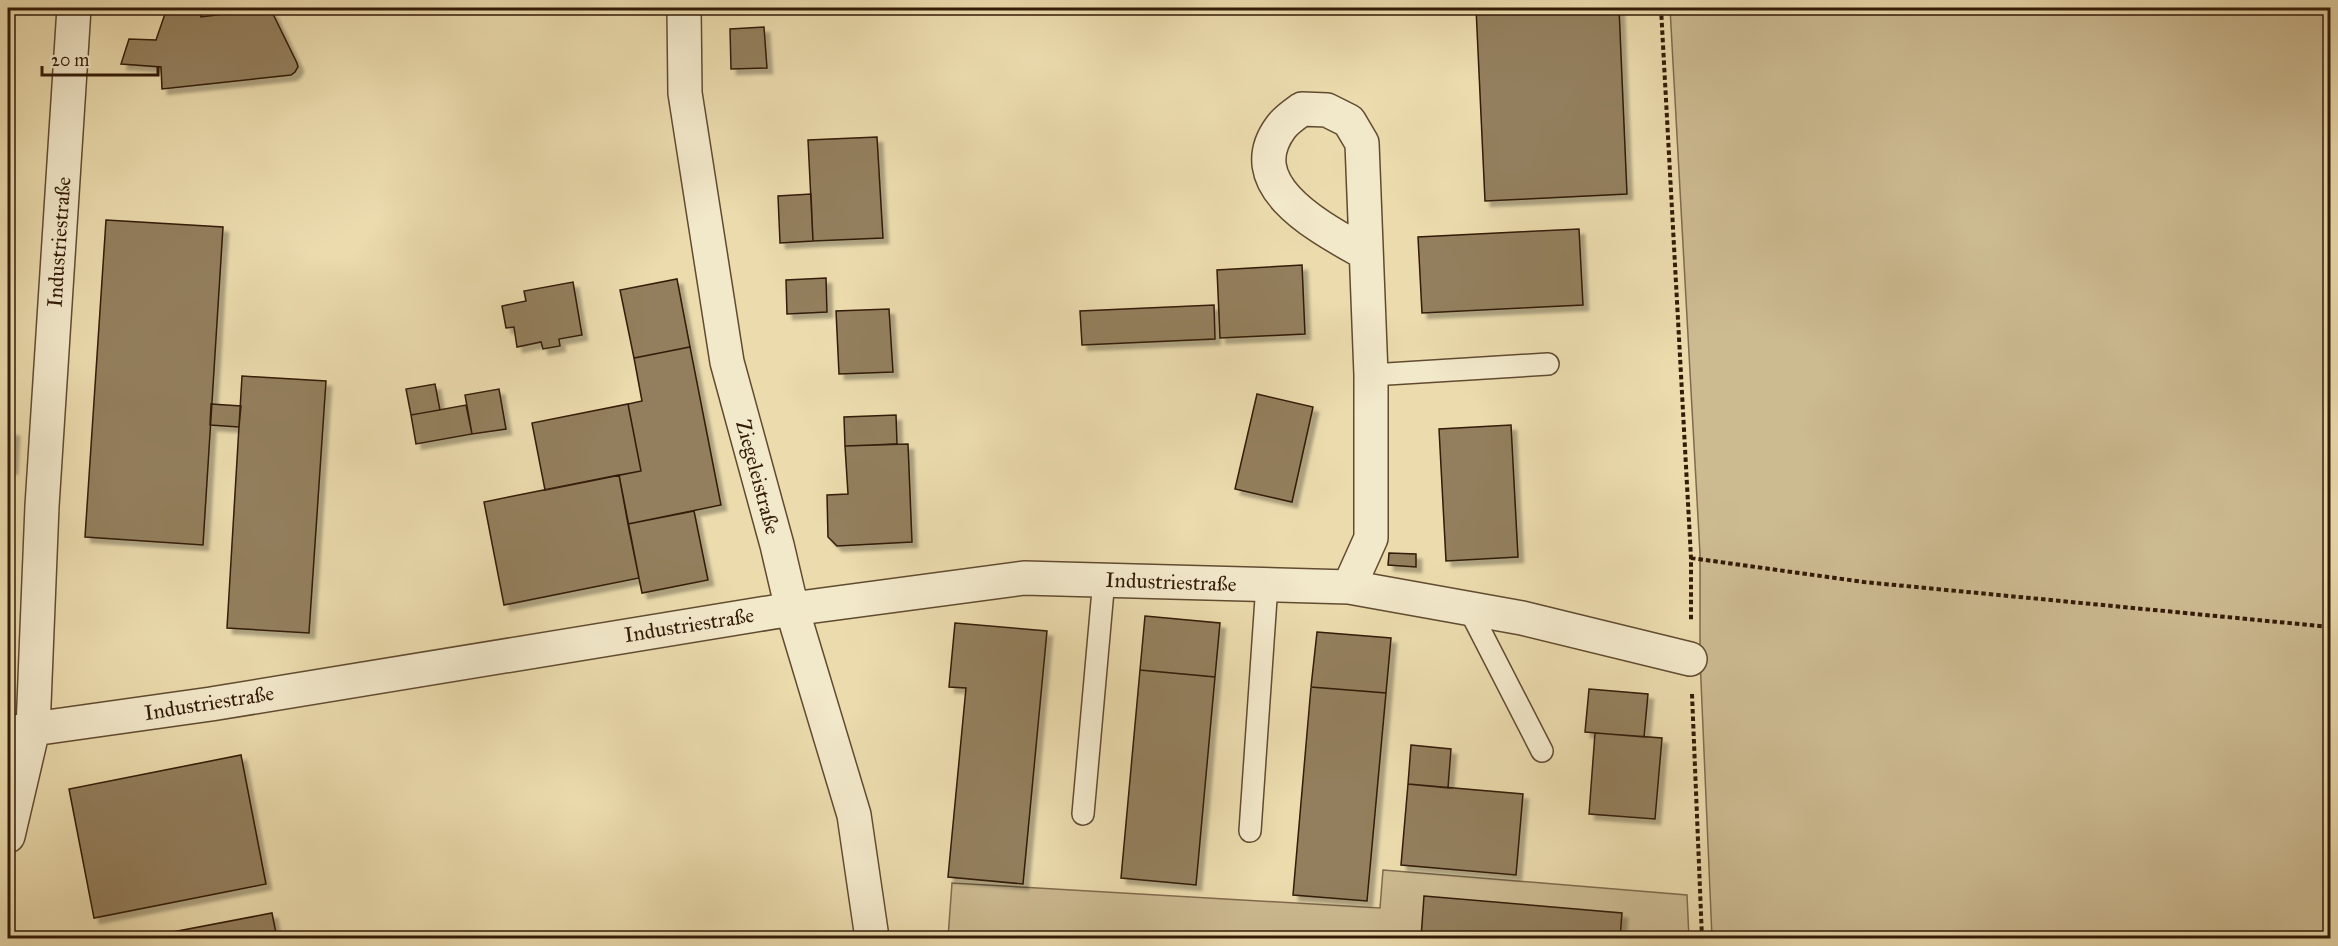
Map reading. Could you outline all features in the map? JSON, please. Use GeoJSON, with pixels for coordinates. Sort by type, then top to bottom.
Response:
{"type":"FeatureCollection","features":[{"type":"Feature","properties":{"kind":"street","name":"Industriestraße"},"geometry":{"type":"LineString","coordinates":[[8,836],[43,494],[74,8]]}},
{"type":"Feature","properties":{"kind":"street","name":"Ziegeleistraße"},"geometry":{"type":"LineString","coordinates":[[684,8],[685,93],[727,362],[792,609],[854,815],[872,939]]}},
{"type":"Feature","properties":{"kind":"street"},"geometry":{"type":"LineString","coordinates":[[1349,587],[1371,538],[1371,375],[1365,253]]}},
{"type":"Feature","properties":{"kind":"street","name":"Industriestraße"},"geometry":{"type":"LineString","coordinates":[[20,731],[211,704],[792,609],[1024,578],[1349,587],[1522,618],[1690,659]]}},
{"type":"Feature","properties":{"kind":"lane"},"geometry":{"type":"LineString","coordinates":[[1371,375],[1548,364]]}},
{"type":"Feature","properties":{"kind":"lane"},"geometry":{"type":"LineString","coordinates":[[1083,814],[1104,579]]}},
{"type":"Feature","properties":{"kind":"lane"},"geometry":{"type":"LineString","coordinates":[[1250,831],[1267,584]]}},
{"type":"Feature","properties":{"kind":"lane"},"geometry":{"type":"LineString","coordinates":[[1469,609],[1542,752]]}},
{"type":"Feature","properties":{"kind":"path"},"geometry":{"type":"LineString","coordinates":[[1661,8],[1691,558],[1690,659],[1702,939]]}},
{"type":"Feature","properties":{"kind":"path"},"geometry":{"type":"LineString","coordinates":[[1691,558],[1864,582],[2331,627]]}},
{"type":"Feature","properties":{"kind":"shaded area"},"geometry":{"type":"Polygon","coordinates":[[[1670,8],[2330,8],[2330,938],[1712,938],[1700,658],[1700,554],[1670,8]]]}},
{"type":"Feature","properties":{"kind":"shaded area"},"geometry":{"type":"Polygon","coordinates":[[[1383,870],[1687,895],[1689,938],[948,938],[952,883],[1380,908],[1383,870]]]}},
{"type":"Feature","properties":{"kind":"building"},"geometry":{"type":"Polygon","coordinates":[[[167,8],[199,8],[201,17],[266,9],[272,12],[298,67],[291,75],[162,89],[161,67],[121,64],[129,39],[156,40],[167,8]]]}},
{"type":"Feature","properties":{"kind":"building"},"geometry":{"type":"Polygon","coordinates":[[[1476,8],[1619,8],[1627,194],[1485,201],[1476,8]]]}},
{"type":"Feature","properties":{"kind":"building"},"geometry":{"type":"Polygon","coordinates":[[[764,27],[767,68],[731,69],[730,29],[764,27]]]}},
{"type":"Feature","properties":{"kind":"building"},"geometry":{"type":"Polygon","coordinates":[[[877,137],[883,238],[813,241],[808,140],[877,137]]]}},
{"type":"Feature","properties":{"kind":"building"},"geometry":{"type":"Polygon","coordinates":[[[811,194],[813,241],[780,243],[778,196],[811,194]]]}},
{"type":"Feature","properties":{"kind":"building"},"geometry":{"type":"Polygon","coordinates":[[[106,220],[223,227],[203,545],[85,537],[106,220]]]}},
{"type":"Feature","properties":{"kind":"building"},"geometry":{"type":"Polygon","coordinates":[[[1579,229],[1583,305],[1422,313],[1418,237],[1579,229]]]}},
{"type":"Feature","properties":{"kind":"building"},"geometry":{"type":"Polygon","coordinates":[[[1302,265],[1305,334],[1220,338],[1217,270],[1302,265]]]}},
{"type":"Feature","properties":{"kind":"building"},"geometry":{"type":"Polygon","coordinates":[[[826,278],[827,312],[787,314],[786,280],[826,278]]]}},
{"type":"Feature","properties":{"kind":"building"},"geometry":{"type":"Polygon","coordinates":[[[677,279],[690,347],[634,358],[620,290],[677,279]]]}},
{"type":"Feature","properties":{"kind":"building"},"geometry":{"type":"Polygon","coordinates":[[[573,282],[582,335],[559,339],[560,346],[543,349],[541,342],[517,347],[514,327],[506,328],[502,306],[526,301],[524,291],[573,282]]]}},
{"type":"Feature","properties":{"kind":"building"},"geometry":{"type":"Polygon","coordinates":[[[1214,305],[1215,339],[1082,345],[1080,311],[1214,305]]]}},
{"type":"Feature","properties":{"kind":"building"},"geometry":{"type":"Polygon","coordinates":[[[889,309],[893,372],[839,374],[836,311],[889,309]]]}},
{"type":"Feature","properties":{"kind":"building"},"geometry":{"type":"Polygon","coordinates":[[[690,347],[721,505],[628,524],[619,475],[641,471],[628,404],[642,401],[634,358],[690,347]]]}},
{"type":"Feature","properties":{"kind":"building"},"geometry":{"type":"Polygon","coordinates":[[[242,376],[326,381],[309,633],[227,628],[242,376]]]}},
{"type":"Feature","properties":{"kind":"building"},"geometry":{"type":"Polygon","coordinates":[[[435,384],[440,410],[411,415],[406,389],[435,384]]]}},
{"type":"Feature","properties":{"kind":"building"},"geometry":{"type":"Polygon","coordinates":[[[499,389],[506,429],[472,434],[465,395],[499,389]]]}},
{"type":"Feature","properties":{"kind":"building"},"geometry":{"type":"Polygon","coordinates":[[[1257,394],[1313,407],[1292,502],[1235,489],[1257,394]]]}},
{"type":"Feature","properties":{"kind":"building"},"geometry":{"type":"Polygon","coordinates":[[[211,404],[241,406],[239,427],[210,425],[211,404]]]}},
{"type":"Feature","properties":{"kind":"building"},"geometry":{"type":"Polygon","coordinates":[[[628,404],[641,471],[545,490],[532,423],[628,404]]]}},
{"type":"Feature","properties":{"kind":"building"},"geometry":{"type":"Polygon","coordinates":[[[466,405],[472,434],[416,444],[411,415],[466,405]]]}},
{"type":"Feature","properties":{"kind":"building"},"geometry":{"type":"Polygon","coordinates":[[[896,415],[897,444],[845,446],[844,417],[896,415]]]}},
{"type":"Feature","properties":{"kind":"building"},"geometry":{"type":"Polygon","coordinates":[[[1511,425],[1518,557],[1446,561],[1439,429],[1511,425]]]}},
{"type":"Feature","properties":{"kind":"building"},"geometry":{"type":"Polygon","coordinates":[[[8,430],[14,431],[12,469],[8,468],[8,430]]]}},
{"type":"Feature","properties":{"kind":"building"},"geometry":{"type":"Polygon","coordinates":[[[908,444],[912,542],[837,546],[828,537],[827,495],[848,494],[845,446],[908,444]]]}},
{"type":"Feature","properties":{"kind":"building"},"geometry":{"type":"Polygon","coordinates":[[[619,475],[639,578],[504,605],[484,502],[619,475]]]}},
{"type":"Feature","properties":{"kind":"building"},"geometry":{"type":"Polygon","coordinates":[[[694,511],[708,580],[642,593],[628,524],[694,511]]]}},
{"type":"Feature","properties":{"kind":"building"},"geometry":{"type":"Polygon","coordinates":[[[1389,553],[1416,554],[1416,567],[1388,565],[1389,553]]]}},
{"type":"Feature","properties":{"kind":"building"},"geometry":{"type":"Polygon","coordinates":[[[1145,616],[1220,623],[1215,677],[1140,670],[1145,616]]]}},
{"type":"Feature","properties":{"kind":"building"},"geometry":{"type":"Polygon","coordinates":[[[955,623],[1047,631],[1023,884],[948,877],[966,688],[949,687],[955,623]]]}},
{"type":"Feature","properties":{"kind":"building"},"geometry":{"type":"Polygon","coordinates":[[[1317,632],[1391,638],[1386,693],[1311,687],[1317,632]]]}},
{"type":"Feature","properties":{"kind":"building"},"geometry":{"type":"Polygon","coordinates":[[[1140,670],[1215,677],[1196,885],[1121,878],[1140,670]]]}},
{"type":"Feature","properties":{"kind":"building"},"geometry":{"type":"Polygon","coordinates":[[[1311,687],[1386,693],[1367,901],[1293,895],[1311,687]]]}},
{"type":"Feature","properties":{"kind":"building"},"geometry":{"type":"Polygon","coordinates":[[[1589,689],[1648,694],[1644,737],[1585,732],[1589,689]]]}},
{"type":"Feature","properties":{"kind":"building"},"geometry":{"type":"Polygon","coordinates":[[[1595,733],[1662,738],[1655,819],[1589,814],[1595,733]]]}},
{"type":"Feature","properties":{"kind":"building"},"geometry":{"type":"Polygon","coordinates":[[[1411,745],[1451,749],[1448,788],[1408,784],[1411,745]]]}},
{"type":"Feature","properties":{"kind":"building"},"geometry":{"type":"Polygon","coordinates":[[[241,755],[266,884],[94,918],[69,789],[241,755]]]}},
{"type":"Feature","properties":{"kind":"building"},"geometry":{"type":"Polygon","coordinates":[[[1408,784],[1523,794],[1516,875],[1401,865],[1408,784]]]}},
{"type":"Feature","properties":{"kind":"building"},"geometry":{"type":"Polygon","coordinates":[[[1424,896],[1622,913],[1620,938],[1421,938],[1424,896]]]}},
{"type":"Feature","properties":{"kind":"building"},"geometry":{"type":"Polygon","coordinates":[[[272,913],[277,938],[141,938],[272,913]]]}}]}
